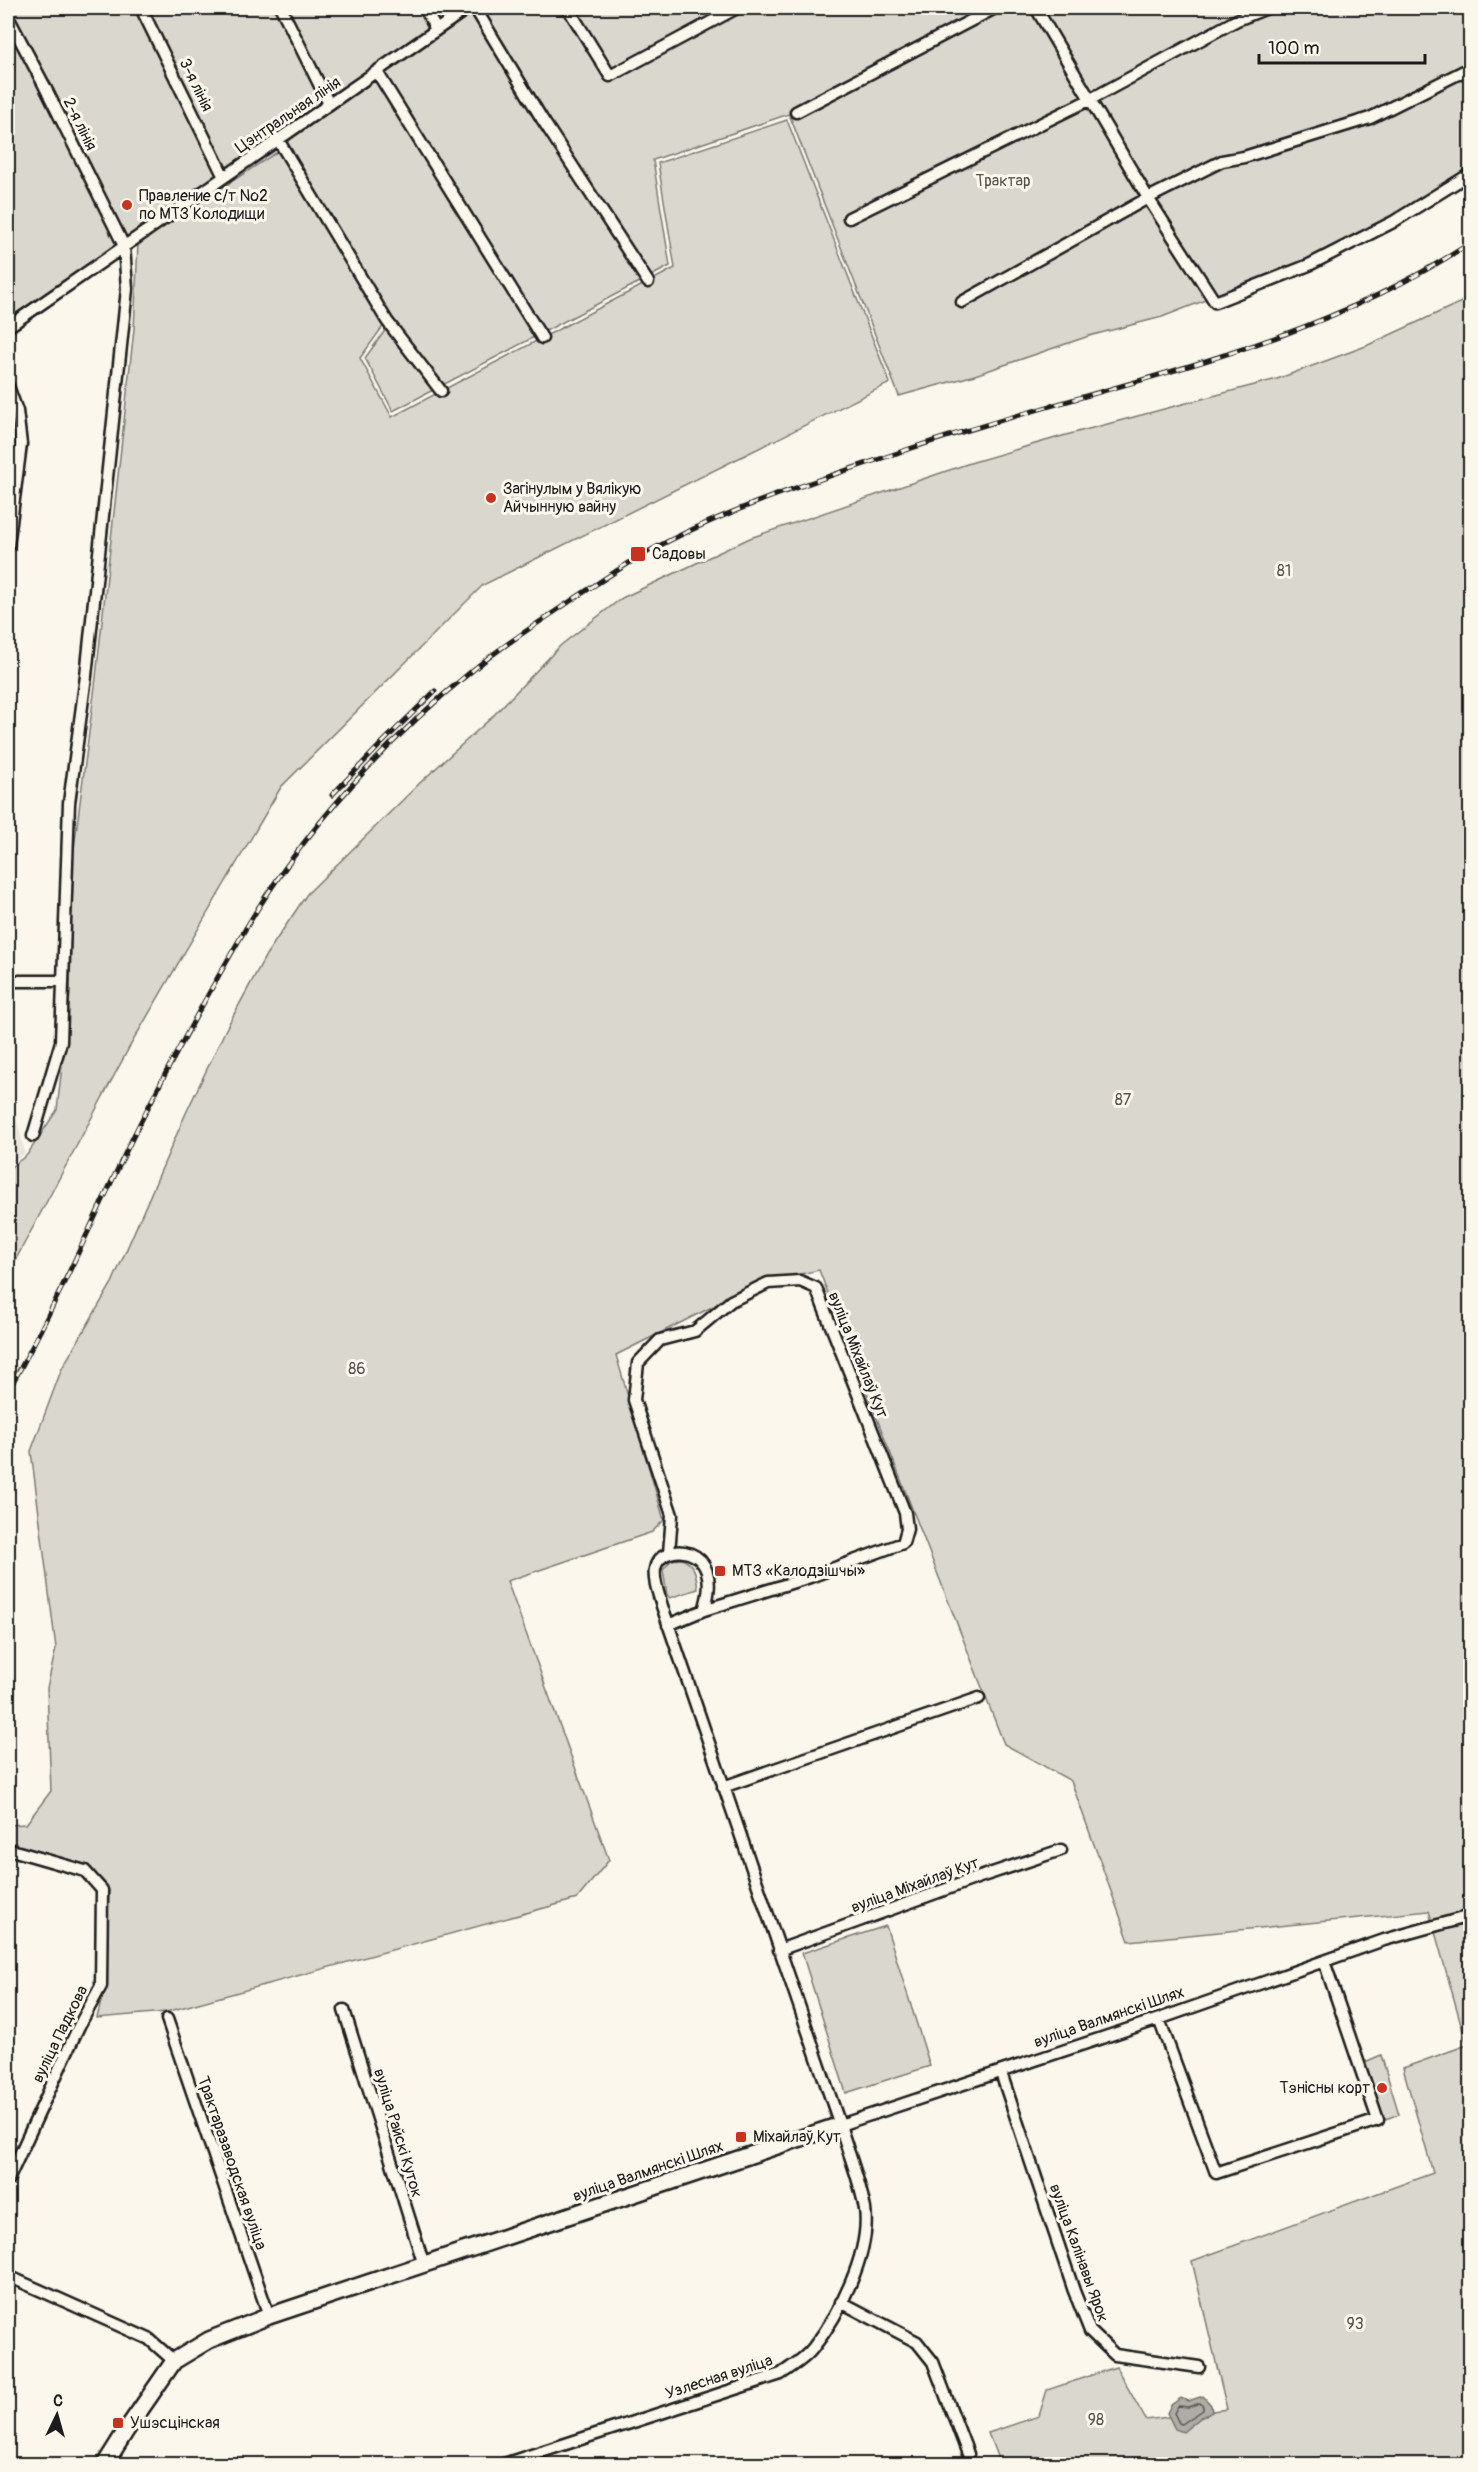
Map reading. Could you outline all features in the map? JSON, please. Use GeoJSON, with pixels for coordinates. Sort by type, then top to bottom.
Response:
{"type":"FeatureCollection","features":[{"type":"Feature","properties":{"kind":"street","name":"3-я лінія"},"geometry":{"type":"LineString","coordinates":[[141,8],[224,177]]}},
{"type":"Feature","properties":{"kind":"street"},"geometry":{"type":"LineString","coordinates":[[281,8],[329,104]]}},
{"type":"Feature","properties":{"kind":"street"},"geometry":{"type":"LineString","coordinates":[[425,8],[436,30]]}},
{"type":"Feature","properties":{"kind":"street","name":"Цэнтральная лінія"},"geometry":{"type":"LineString","coordinates":[[8,327],[468,8]]}},
{"type":"Feature","properties":{"kind":"street"},"geometry":{"type":"LineString","coordinates":[[475,8],[542,119],[648,282]]}},
{"type":"Feature","properties":{"kind":"street"},"geometry":{"type":"LineString","coordinates":[[568,8],[610,76],[737,8]]}},
{"type":"Feature","properties":{"kind":"street"},"geometry":{"type":"LineString","coordinates":[[796,112],[995,8]]}},
{"type":"Feature","properties":{"kind":"street"},"geometry":{"type":"LineString","coordinates":[[1036,8],[1148,198],[1215,302],[1320,260],[1393,222],[1470,174]]}},
{"type":"Feature","properties":{"kind":"street"},"geometry":{"type":"LineString","coordinates":[[849,218],[1091,99],[1237,20],[1267,8]]}},
{"type":"Feature","properties":{"kind":"street","name":"2-я лінія"},"geometry":{"type":"LineString","coordinates":[[8,17],[123,246]]}},
{"type":"Feature","properties":{"kind":"street"},"geometry":{"type":"LineString","coordinates":[[962,302],[1148,198],[1222,161],[1244,157],[1370,118],[1470,68]]}},
{"type":"Feature","properties":{"kind":"street"},"geometry":{"type":"LineString","coordinates":[[377,72],[542,338]]}},
{"type":"Feature","properties":{"kind":"street"},"geometry":{"type":"LineString","coordinates":[[278,138],[387,321],[441,391]]}},
{"type":"Feature","properties":{"kind":"street"},"geometry":{"type":"LineString","coordinates":[[33,1136],[61,1042],[69,803],[87,664],[127,289],[123,246]]}},
{"type":"Feature","properties":{"kind":"street"},"geometry":{"type":"LineString","coordinates":[[8,386],[17,411],[21,444],[8,546]]}},
{"type":"Feature","properties":{"kind":"street"},"geometry":{"type":"LineString","coordinates":[[8,981],[63,981]]}},
{"type":"Feature","properties":{"kind":"street","name":"вуліца Міхайлаў Кут"},"geometry":{"type":"LineString","coordinates":[[704,1610],[810,1577],[903,1543],[908,1529],[905,1513],[816,1288],[800,1281],[768,1283],[731,1302],[695,1331],[660,1340],[638,1363],[634,1400],[672,1515],[669,1554],[660,1558],[655,1576],[668,1624],[840,2125]]}},
{"type":"Feature","properties":{"kind":"street"},"geometry":{"type":"LineString","coordinates":[[668,1624],[704,1610],[710,1590],[707,1569],[691,1552],[679,1551],[669,1554]]}},
{"type":"Feature","properties":{"kind":"street"},"geometry":{"type":"LineString","coordinates":[[723,1787],[979,1698]]}},
{"type":"Feature","properties":{"kind":"street","name":"вуліца Падкова"},"geometry":{"type":"LineString","coordinates":[[8,1849],[85,1871],[102,1890],[100,1986],[79,2026],[8,2181]]}},
{"type":"Feature","properties":{"kind":"street","name":"вуліца Міхайлаў Кут"},"geometry":{"type":"LineString","coordinates":[[779,1950],[976,1878],[1061,1850]]}},
{"type":"Feature","properties":{"kind":"street","name":"вуліца Валмянскі Шлях"},"geometry":{"type":"LineString","coordinates":[[105,2464],[174,2361],[210,2340],[269,2316],[1001,2073],[1384,1940],[1470,1917]]}},
{"type":"Feature","properties":{"kind":"street"},"geometry":{"type":"LineString","coordinates":[[1159,2019],[1216,2173],[1378,2120],[1324,1961]]}},
{"type":"Feature","properties":{"kind":"street","name":"вуліца Райскі Куток"},"geometry":{"type":"LineString","coordinates":[[344,2010],[424,2265]]}},
{"type":"Feature","properties":{"kind":"street","name":"Трактаразаводская вуліца"},"geometry":{"type":"LineString","coordinates":[[167,2019],[269,2316]]}},
{"type":"Feature","properties":{"kind":"street","name":"вуліца Калінавы Ярок"},"geometry":{"type":"LineString","coordinates":[[1001,2073],[1074,2291],[1090,2331],[1115,2355],[1199,2367]]}},
{"type":"Feature","properties":{"kind":"street","name":"Узлесная вуліца"},"geometry":{"type":"LineString","coordinates":[[504,2464],[781,2374],[812,2350],[841,2302],[858,2262],[866,2231],[865,2209],[840,2125]]}},
{"type":"Feature","properties":{"kind":"street"},"geometry":{"type":"LineString","coordinates":[[8,2276],[150,2339],[174,2361]]}},
{"type":"Feature","properties":{"kind":"street"},"geometry":{"type":"LineString","coordinates":[[841,2302],[917,2342],[933,2362],[968,2454]]}},
{"type":"Feature","properties":{"kind":"shaded area"},"geometry":{"type":"Polygon","coordinates":[[[8,1083],[25,1153],[8,1167],[8,1083]]]}},
{"type":"Feature","properties":{"kind":"green space","name":"Трактар"},"geometry":{"type":"Polygon","coordinates":[[[8,8],[1470,8],[1470,168],[1391,218],[1307,261],[1162,317],[1089,336],[975,375],[899,396],[789,114],[653,160],[670,266],[393,411],[365,358],[392,321],[279,132],[8,321],[8,8]]]}},
{"type":"Feature","properties":{"kind":"green space"},"geometry":{"type":"Polygon","coordinates":[[[787,120],[890,383],[483,585],[281,787],[130,1046],[8,1274],[8,1169],[27,1155],[57,1110],[70,994],[72,864],[95,686],[134,329],[138,243],[283,148],[387,321],[360,358],[392,417],[675,268],[658,163],[787,120]]]}},
{"type":"Feature","properties":{"kind":"green space"},"geometry":{"type":"Polygon","coordinates":[[[1470,298],[1470,2464],[1000,2464],[988,2433],[1039,2416],[1047,2390],[1116,2367],[1146,2420],[1227,2409],[1192,2261],[1433,2173],[1403,2068],[1467,2045],[1429,1911],[1129,1941],[1071,1781],[1004,1744],[819,1270],[762,1282],[616,1355],[664,1520],[652,1532],[507,1581],[609,1860],[577,1899],[166,2012],[97,2018],[105,1985],[109,1890],[88,1867],[8,1845],[8,1825],[26,1824],[51,1791],[47,1688],[56,1648],[31,1451],[62,1368],[112,1283],[186,1113],[226,1029],[266,955],[307,894],[423,780],[491,718],[561,645],[622,598],[750,538],[970,463],[1277,379],[1366,346],[1470,298]]]}},
{"type":"Feature","properties":{"kind":"green space"},"geometry":{"type":"Polygon","coordinates":[[[682,1559],[693,1567],[698,1589],[670,1598],[667,1595],[663,1570],[671,1560],[682,1559]]]}},
{"type":"Feature","properties":{"kind":"green space"},"geometry":{"type":"Polygon","coordinates":[[[886,1926],[930,2066],[846,2093],[802,1953],[886,1926]]]}},
{"type":"Feature","properties":{"kind":"green space","name":"Тэнісны корт"},"geometry":{"type":"Polygon","coordinates":[[[1381,2055],[1399,2114],[1383,2120],[1365,2062],[1381,2055]]]}},
{"type":"Feature","properties":{"kind":"water"},"geometry":{"type":"Polygon","coordinates":[[[1203,2396],[1211,2405],[1212,2412],[1200,2418],[1183,2432],[1175,2429],[1167,2413],[1171,2405],[1181,2398],[1188,2401],[1203,2396]]]}},
{"type":"Feature","properties":{"kind":"railway"},"geometry":{"type":"LineString","coordinates":[[8,1391],[188,1030],[268,892],[348,789],[409,726],[484,661],[644,554],[741,509],[807,484],[980,426],[1197,364],[1268,340],[1338,313],[1405,281],[1470,243]]}},
{"type":"Feature","properties":{"kind":"railway"},"geometry":{"type":"LineString","coordinates":[[332,795],[435,691]]}},
{"type":"Feature","properties":{"kind":"place","name":"Правление с/т №2 по МТЗ Колодищи"},"geometry":{"type":"Point","coordinates":[127,205]}},
{"type":"Feature","properties":{"kind":"place","name":"Загінулым у Вялікую Айчынную вайну"},"geometry":{"type":"Point","coordinates":[491,498]}},
{"type":"Feature","properties":{"kind":"place","name":"Садовы"},"geometry":{"type":"Point","coordinates":[638,554]}},
{"type":"Feature","properties":{"kind":"place","name":"МТЗ «Калодзішчы»"},"geometry":{"type":"Point","coordinates":[720,1571]}},
{"type":"Feature","properties":{"kind":"place","name":"Тэнісны корт"},"geometry":{"type":"Point","coordinates":[1382,2088]}},
{"type":"Feature","properties":{"kind":"place","name":"Міхайлаў Кут"},"geometry":{"type":"Point","coordinates":[741,2137]}},
{"type":"Feature","properties":{"kind":"place","name":"Ушэсцінская"},"geometry":{"type":"Point","coordinates":[118,2423]}},
{"type":"Feature","properties":{"kind":"park label","name":"81"},"geometry":{"type":"Point","coordinates":[1284,571]}},
{"type":"Feature","properties":{"kind":"park label","name":"87"},"geometry":{"type":"Point","coordinates":[1123,1100]}},
{"type":"Feature","properties":{"kind":"park label","name":"86"},"geometry":{"type":"Point","coordinates":[357,1369]}},
{"type":"Feature","properties":{"kind":"park label","name":"93"},"geometry":{"type":"Point","coordinates":[1355,2324]}},
{"type":"Feature","properties":{"kind":"park label","name":"98"},"geometry":{"type":"Point","coordinates":[1096,2420]}}]}
